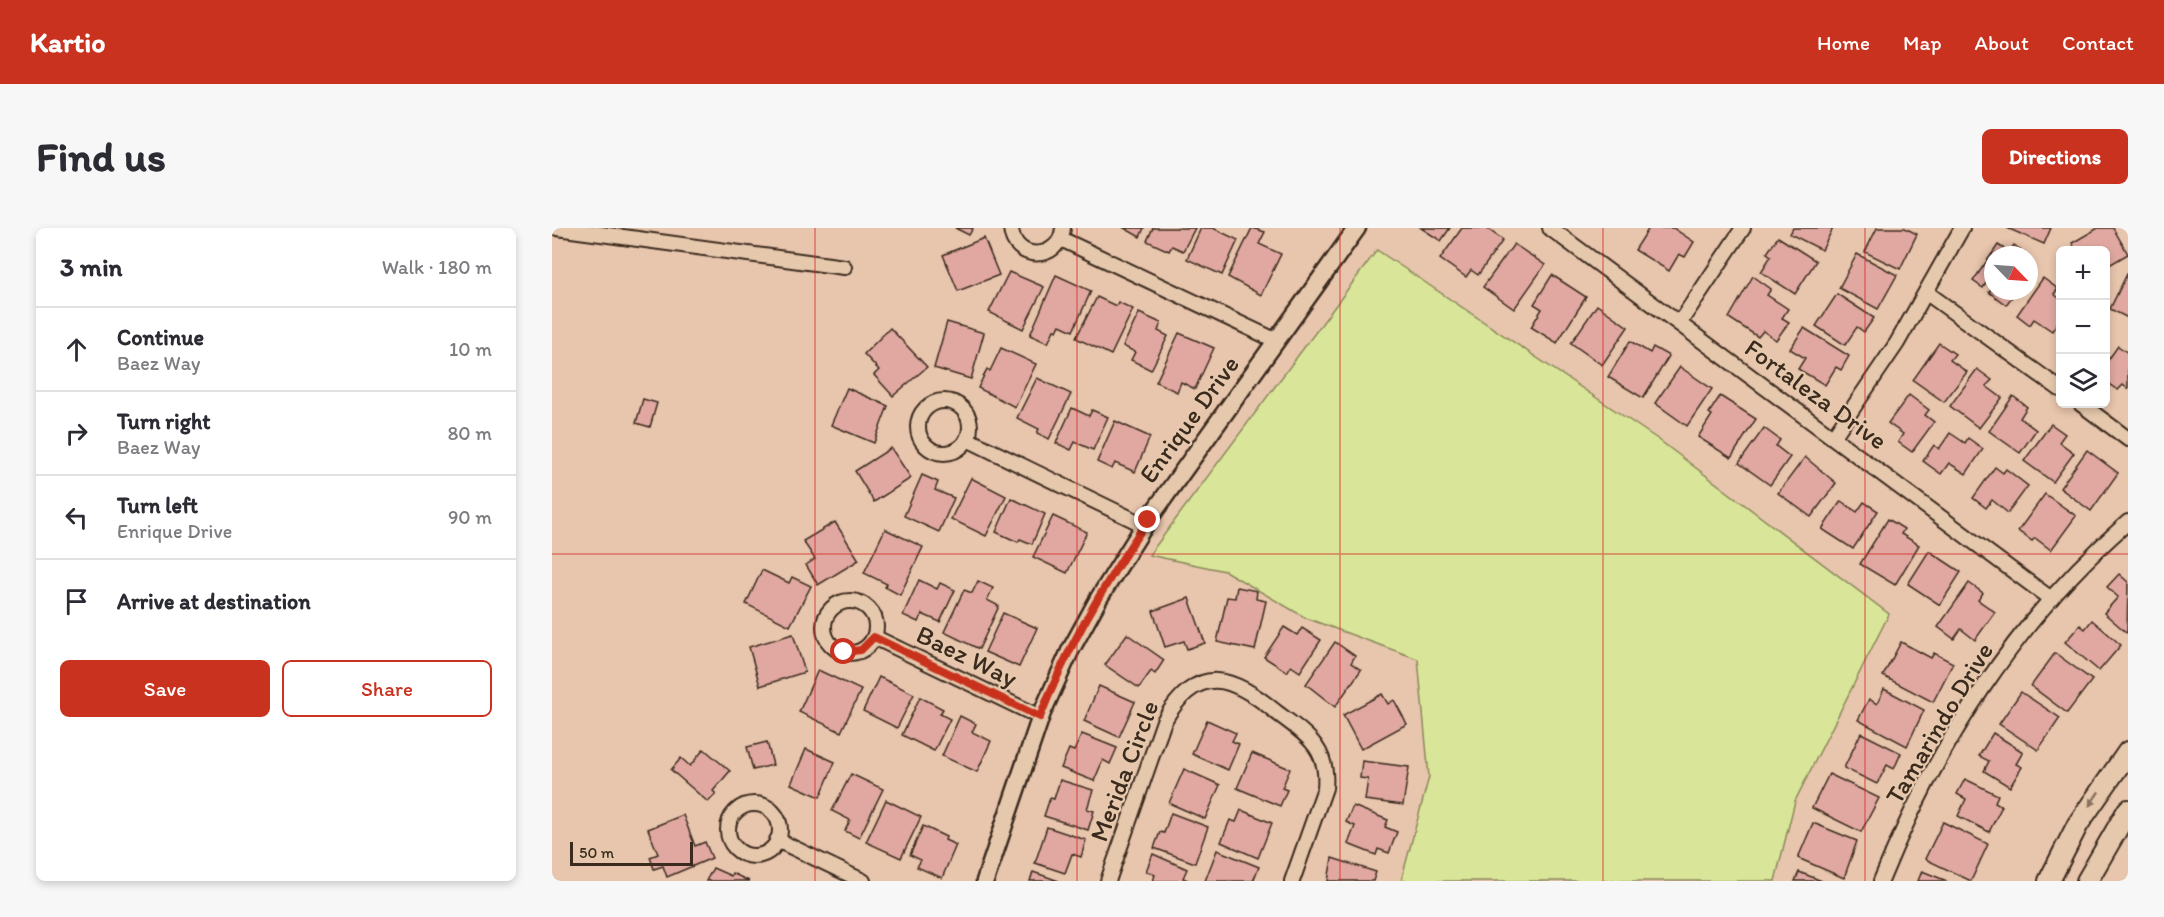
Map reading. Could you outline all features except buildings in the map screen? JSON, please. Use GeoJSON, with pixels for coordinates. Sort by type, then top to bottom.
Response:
{"type":"FeatureCollection","features":[{"type":"Feature","properties":{"kind":"main road"},"geometry":{"type":"LineString","coordinates":[[2049,881],[2078,824],[2128,752]]}},
{"type":"Feature","properties":{"kind":"main road"},"geometry":{"type":"LineString","coordinates":[[2086,881],[2128,810]]}},
{"type":"Feature","properties":{"kind":"street"},"geometry":{"type":"LineString","coordinates":[[557,228],[844,267]]}},
{"type":"Feature","properties":{"kind":"street"},"geometry":{"type":"LineString","coordinates":[[1011,228],[1015,242],[1020,248],[1034,255],[1050,251],[1062,233],[1277,341]]}},
{"type":"Feature","properties":{"kind":"street","name":"Enrique Drive"},"geometry":{"type":"LineString","coordinates":[[984,881],[1040,717],[1070,651],[1144,525],[1357,228]]}},
{"type":"Feature","properties":{"kind":"street","name":"Fortaleza Drive"},"geometry":{"type":"LineString","coordinates":[[1550,228],[1680,322],[2051,599]]}},
{"type":"Feature","properties":{"kind":"street"},"geometry":{"type":"LineString","coordinates":[[1680,322],[1743,228]]}},
{"type":"Feature","properties":{"kind":"street"},"geometry":{"type":"LineString","coordinates":[[1833,436],[1869,387],[1927,293],[1962,228]]}},
{"type":"Feature","properties":{"kind":"street"},"geometry":{"type":"LineString","coordinates":[[1927,293],[2056,385]]}},
{"type":"Feature","properties":{"kind":"street"},"geometry":{"type":"LineString","coordinates":[[2086,408],[2128,439]]}},
{"type":"Feature","properties":{"kind":"street"},"geometry":{"type":"LineString","coordinates":[[967,439],[1144,525]]}},
{"type":"Feature","properties":{"kind":"street","name":"Tamarindo Drive"},"geometry":{"type":"LineString","coordinates":[[1881,881],[1900,835],[1959,725],[1991,676],[2051,599],[2092,555],[2128,522]]}},
{"type":"Feature","properties":{"kind":"street","name":"Baez Way"},"geometry":{"type":"LineString","coordinates":[[874,637],[1040,717]]}},
{"type":"Feature","properties":{"kind":"street","name":"Merida Circle"},"geometry":{"type":"LineString","coordinates":[[1108,881],[1164,721],[1174,702],[1204,682],[1220,680],[1250,691],[1308,736],[1324,759],[1327,773],[1325,788],[1292,881]]}},
{"type":"Feature","properties":{"kind":"street"},"geometry":{"type":"LineString","coordinates":[[777,840],[863,881]]}},
{"type":"Feature","properties":{"kind":"green space"},"geometry":{"type":"Polygon","coordinates":[[[1377,250],[1659,440],[1889,614],[1795,801],[1775,881],[1401,881],[1429,777],[1418,659],[1306,618],[1225,571],[1149,555],[1377,250]]]}},
{"type":"Feature","properties":{"kind":"route"},"geometry":{"type":"LineString","coordinates":[[844,652],[853,653],[861,650],[869,645],[874,637],[1040,717],[1070,651],[1099,598],[1125,553],[1148,520]]}}]}
